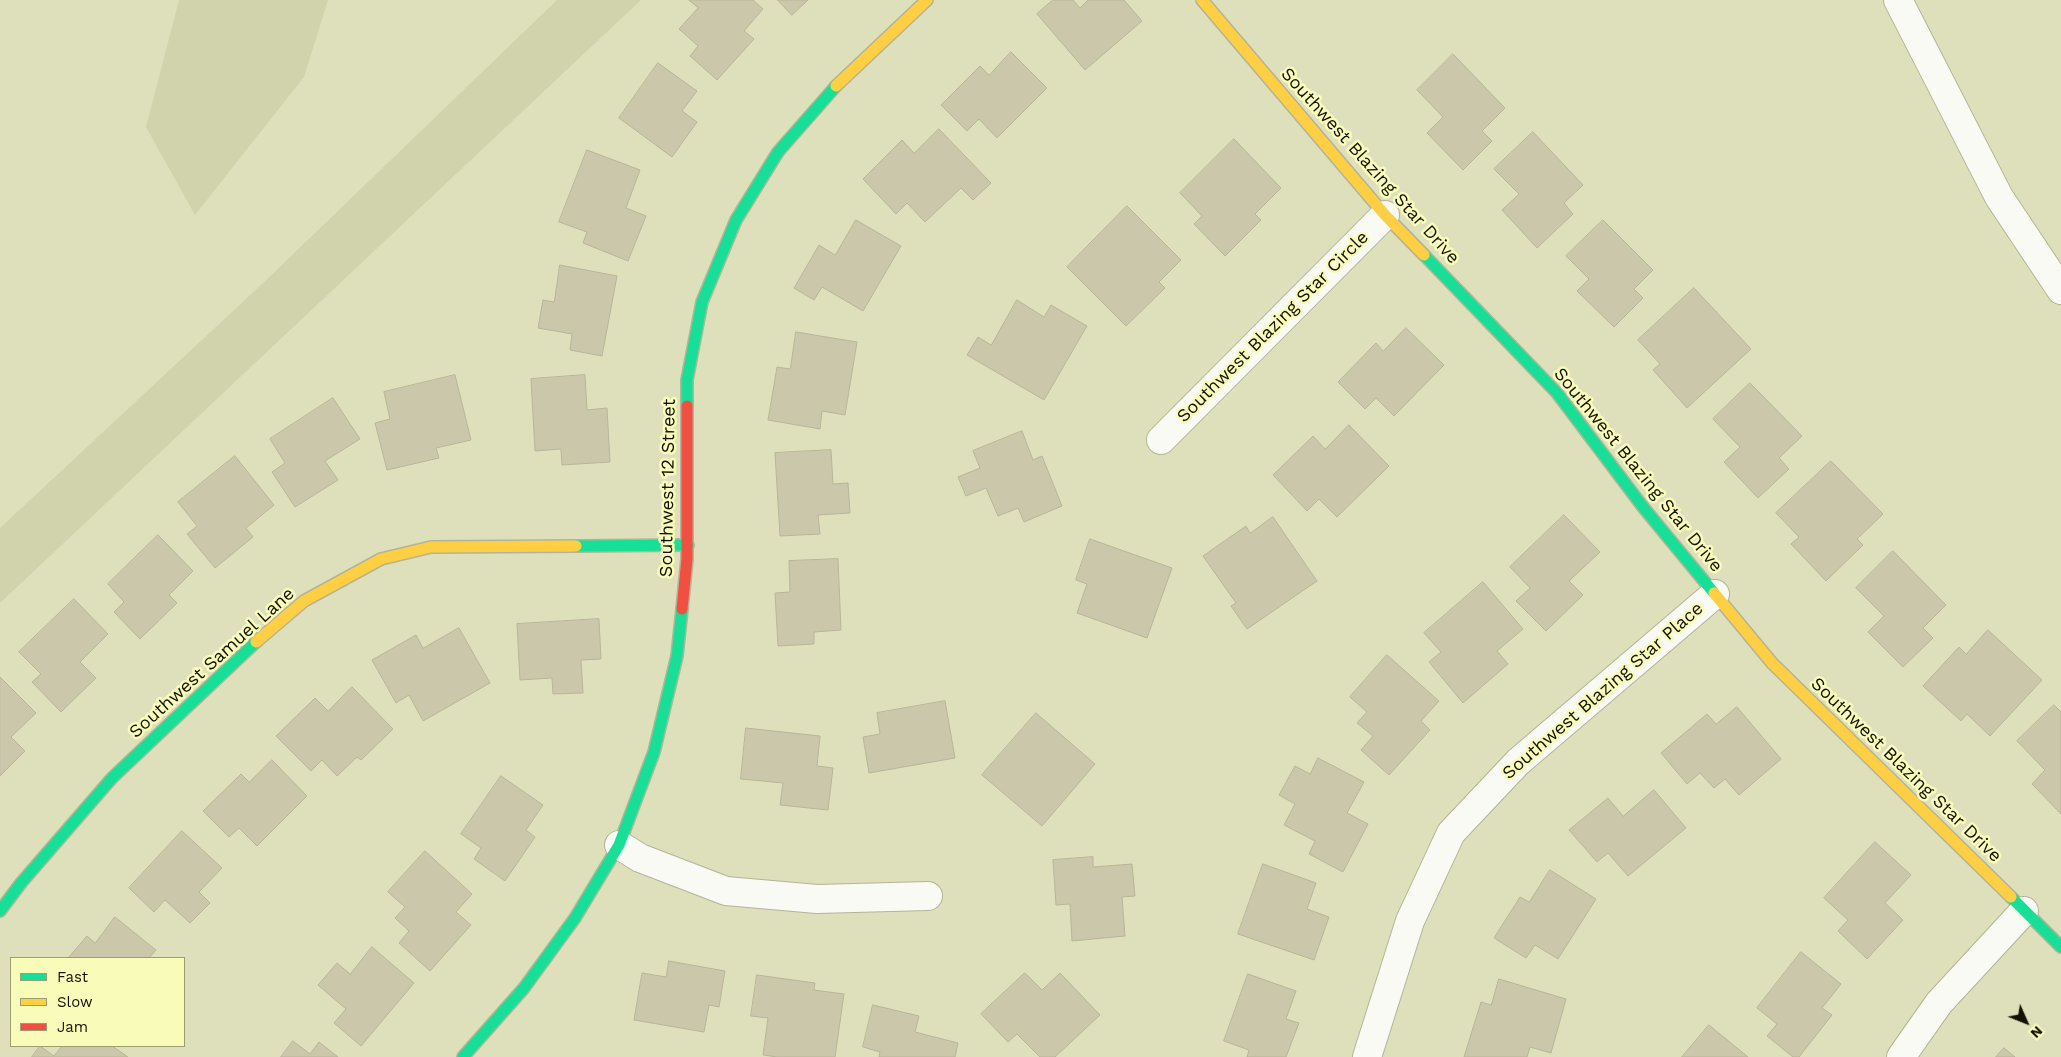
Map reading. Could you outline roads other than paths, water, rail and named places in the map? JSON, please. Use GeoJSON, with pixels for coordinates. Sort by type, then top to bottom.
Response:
{"type":"FeatureCollection","features":[{"type":"Feature","properties":{"kind":"street","name":"Southwest 12 Street"},"geometry":{"type":"LineString","coordinates":[[463,1057],[524,988],[575,918],[619,845],[654,752],[677,656],[688,545],[687,380],[702,302],[736,220],[778,152],[838,84],[927,0]]}},
{"type":"Feature","properties":{"kind":"street","name":"Southwest Blazing Star Drive"},"geometry":{"type":"LineString","coordinates":[[1202,0],[1385,215],[1557,393],[1643,507],[1772,663],[2061,947]]}},
{"type":"Feature","properties":{"kind":"street"},"geometry":{"type":"LineString","coordinates":[[1898,0],[1999,197],[2061,290]]}},
{"type":"Feature","properties":{"kind":"street","name":"Southwest Blazing Star Circle"},"geometry":{"type":"LineString","coordinates":[[1161,440],[1385,215]]}},
{"type":"Feature","properties":{"kind":"street","name":"Southwest Samuel Lane"},"geometry":{"type":"LineString","coordinates":[[0,911],[22,882],[112,778],[258,640],[304,601],[336,582],[381,559],[431,547],[688,545]]}},
{"type":"Feature","properties":{"kind":"street","name":"Southwest Blazing Star Place"},"geometry":{"type":"LineString","coordinates":[[1367,1057],[1410,921],[1452,833],[1518,762],[1715,594]]}},
{"type":"Feature","properties":{"kind":"street"},"geometry":{"type":"LineString","coordinates":[[619,845],[640,858],[726,891],[817,899],[928,896]]}},
{"type":"Feature","properties":{"kind":"street"},"geometry":{"type":"LineString","coordinates":[[1902,1057],[1939,1003],[2024,911]]}}]}
